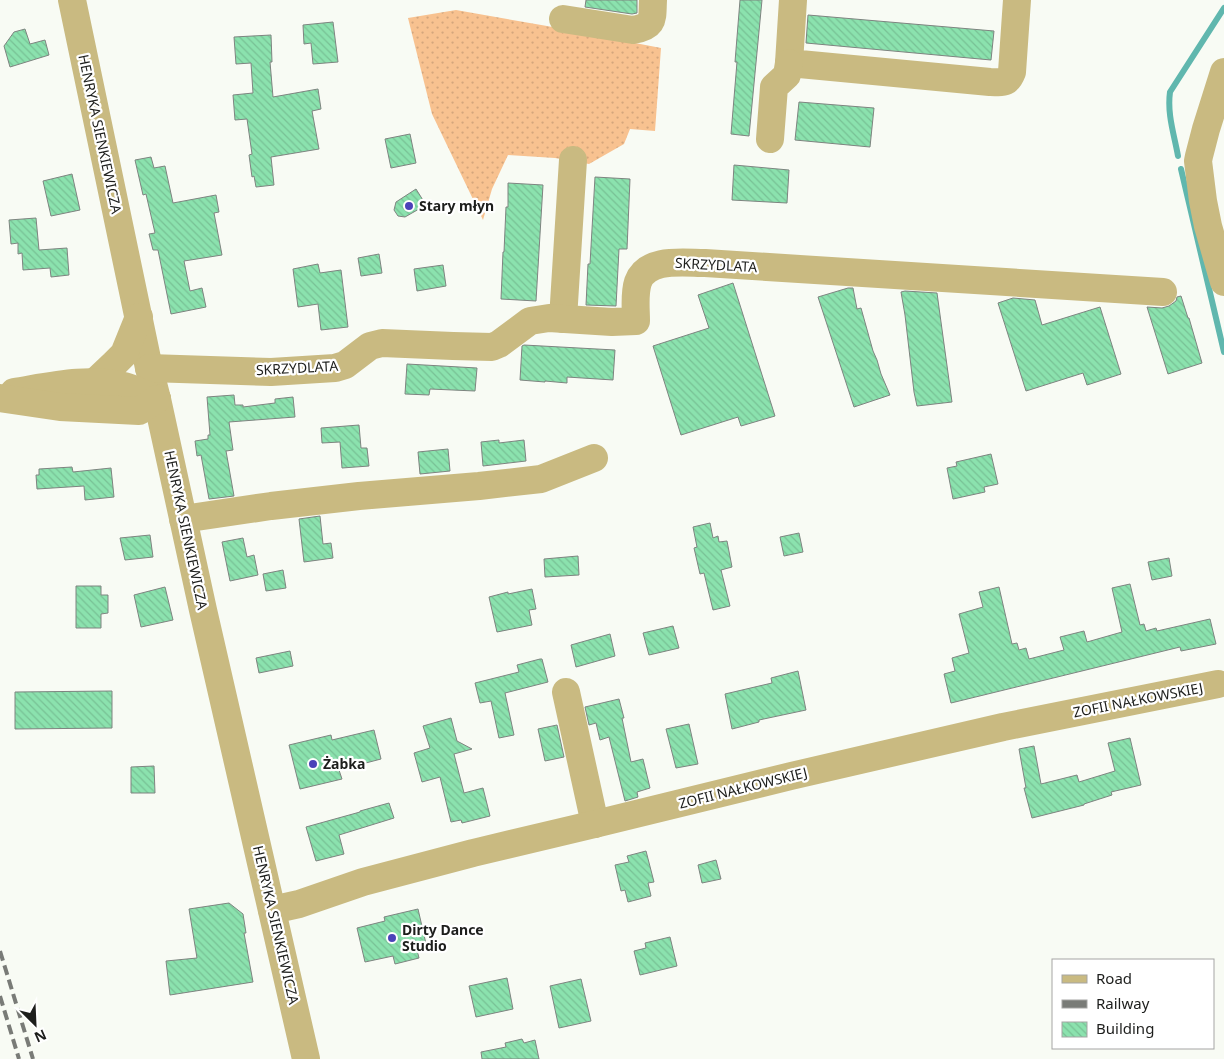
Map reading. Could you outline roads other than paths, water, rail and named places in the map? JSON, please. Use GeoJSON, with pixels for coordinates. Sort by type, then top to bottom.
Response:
{"type":"FeatureCollection","features":[{"type":"Feature","properties":{"kind":"street","name":"HENRYKA SIENKIEWICZA"},"geometry":{"type":"LineString","coordinates":[[72,0],[149,368],[306,1059]]}},
{"type":"Feature","properties":{"kind":"street"},"geometry":{"type":"LineString","coordinates":[[563,19],[633,30],[644,28],[649,25],[652,18],[653,0]]}},
{"type":"Feature","properties":{"kind":"street"},"geometry":{"type":"LineString","coordinates":[[770,139],[774,86],[786,75],[789,63],[793,0]]}},
{"type":"Feature","properties":{"kind":"street"},"geometry":{"type":"LineString","coordinates":[[789,63],[1006,82],[1012,72],[1017,0]]}},
{"type":"Feature","properties":{"kind":"street"},"geometry":{"type":"LineString","coordinates":[[1224,72],[1198,161],[1208,226],[1224,282]]}},
{"type":"Feature","properties":{"kind":"street"},"geometry":{"type":"LineString","coordinates":[[563,319],[574,160]]}},
{"type":"Feature","properties":{"kind":"street","name":"SKRZYDLATA"},"geometry":{"type":"LineString","coordinates":[[149,368],[271,372],[335,368],[345,365],[370,346],[382,343],[492,347],[530,321],[549,318],[612,322],[636,321],[638,280],[645,270],[655,265],[670,262],[1163,292]]}},
{"type":"Feature","properties":{"kind":"street"},"geometry":{"type":"LineString","coordinates":[[95,382],[124,354],[139,317]]}},
{"type":"Feature","properties":{"kind":"street"},"geometry":{"type":"LineString","coordinates":[[0,396],[66,384],[95,382],[125,386],[157,399]]}},
{"type":"Feature","properties":{"kind":"street"},"geometry":{"type":"LineString","coordinates":[[0,396],[60,408],[139,411],[157,399]]}},
{"type":"Feature","properties":{"kind":"street"},"geometry":{"type":"LineString","coordinates":[[183,519],[358,496],[541,479],[594,458]]}},
{"type":"Feature","properties":{"kind":"street","name":"ZOFII NAŁKOWSKIEJ"},"geometry":{"type":"LineString","coordinates":[[272,910],[299,904],[363,882],[473,853],[791,776],[1003,727],[1218,684]]}},
{"type":"Feature","properties":{"kind":"street"},"geometry":{"type":"LineString","coordinates":[[566,692],[595,824]]}},
{"type":"Feature","properties":{"kind":"waterway"},"geometry":{"type":"LineString","coordinates":[[1178,156],[1170,116],[1170,92],[1224,8]]}},
{"type":"Feature","properties":{"kind":"waterway"},"geometry":{"type":"LineString","coordinates":[[1181,169],[1224,352]]}},
{"type":"Feature","properties":{"kind":"railway"},"geometry":{"type":"LineString","coordinates":[[0,951],[33,1059]]}},
{"type":"Feature","properties":{"kind":"railway"},"geometry":{"type":"LineString","coordinates":[[0,996],[19,1059]]}},
{"type":"Feature","properties":{"kind":"place","name":"Stary młyn"},"geometry":{"type":"Point","coordinates":[409,206]}},
{"type":"Feature","properties":{"kind":"place","name":"Żabka"},"geometry":{"type":"Point","coordinates":[313,764]}},
{"type":"Feature","properties":{"kind":"place","name":"Dirty Dance Studio"},"geometry":{"type":"Point","coordinates":[392,938]}}]}
